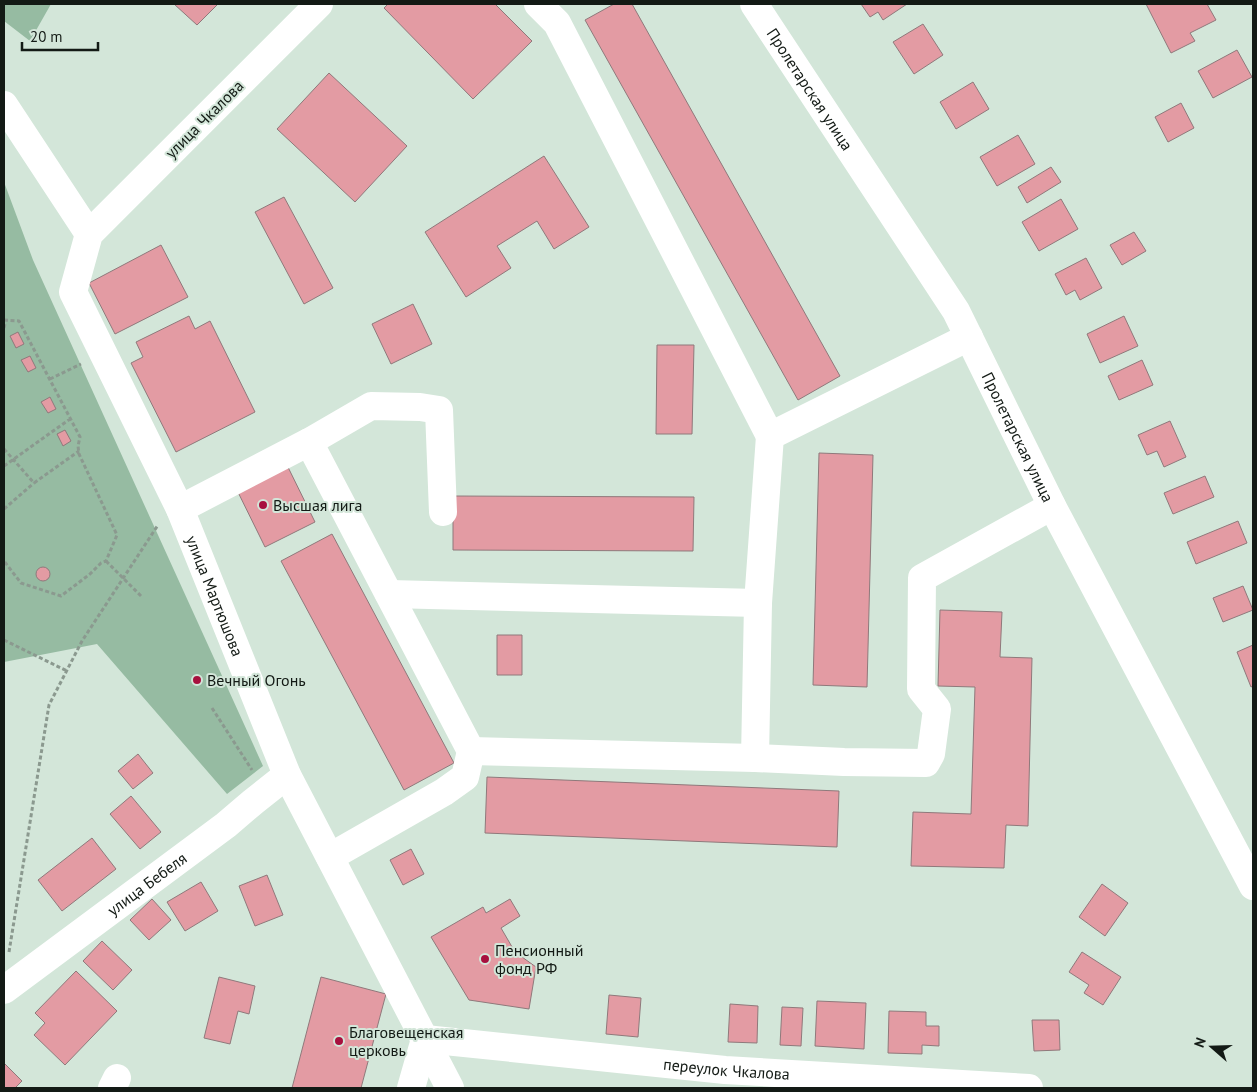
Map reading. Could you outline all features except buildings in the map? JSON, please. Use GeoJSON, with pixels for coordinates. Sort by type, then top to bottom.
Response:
{"type":"FeatureCollection","features":[{"type":"Feature","properties":{"kind":"street","name":"улица Чкалова"},"geometry":{"type":"LineString","coordinates":[[89,234],[319,4]]}},
{"type":"Feature","properties":{"kind":"street"},"geometry":{"type":"LineString","coordinates":[[538,4],[557,23],[770,436],[758,603],[755,758]]}},
{"type":"Feature","properties":{"kind":"street","name":"Пролетарская улица"},"geometry":{"type":"LineString","coordinates":[[754,4],[956,311],[1052,506],[1253,886]]}},
{"type":"Feature","properties":{"kind":"street"},"geometry":{"type":"LineString","coordinates":[[4,105],[89,234]]}},
{"type":"Feature","properties":{"kind":"street","name":"улица Мартюшова"},"geometry":{"type":"LineString","coordinates":[[89,234],[73,292],[180,509],[287,775],[450,1088]]}},
{"type":"Feature","properties":{"kind":"street"},"geometry":{"type":"LineString","coordinates":[[770,436],[969,337]]}},
{"type":"Feature","properties":{"kind":"street"},"geometry":{"type":"LineString","coordinates":[[180,509],[309,442],[371,406],[420,407],[438,410],[444,512]]}},
{"type":"Feature","properties":{"kind":"street"},"geometry":{"type":"LineString","coordinates":[[309,442],[470,751],[465,777],[444,792],[330,857]]}},
{"type":"Feature","properties":{"kind":"street"},"geometry":{"type":"LineString","coordinates":[[470,751],[926,763],[931,754],[938,710],[921,689],[922,578],[1052,506]]}},
{"type":"Feature","properties":{"kind":"street"},"geometry":{"type":"LineString","coordinates":[[388,594],[758,603]]}},
{"type":"Feature","properties":{"kind":"street","name":"улица Бебеля"},"geometry":{"type":"LineString","coordinates":[[4,990],[226,825],[287,775]]}},
{"type":"Feature","properties":{"kind":"street"},"geometry":{"type":"LineString","coordinates":[[411,1088],[425,1039]]}},
{"type":"Feature","properties":{"kind":"street","name":"переулок Чкалова"},"geometry":{"type":"LineString","coordinates":[[425,1039],[725,1070],[1029,1088]]}},
{"type":"Feature","properties":{"kind":"path"},"geometry":{"type":"LineString","coordinates":[[4,328],[5,320],[20,321],[80,437],[79,451],[116,534],[106,561],[61,596],[21,583],[4,561]]}},
{"type":"Feature","properties":{"kind":"path"},"geometry":{"type":"LineString","coordinates":[[50,379],[103,354]]}},
{"type":"Feature","properties":{"kind":"path"},"geometry":{"type":"LineString","coordinates":[[4,466],[70,419]]}},
{"type":"Feature","properties":{"kind":"path"},"geometry":{"type":"LineString","coordinates":[[4,449],[34,483]]}},
{"type":"Feature","properties":{"kind":"path"},"geometry":{"type":"LineString","coordinates":[[4,509],[34,483],[79,451]]}},
{"type":"Feature","properties":{"kind":"path"},"geometry":{"type":"LineString","coordinates":[[8,956],[49,706],[82,641],[163,518],[180,509]]}},
{"type":"Feature","properties":{"kind":"path"},"geometry":{"type":"LineString","coordinates":[[106,561],[141,596]]}},
{"type":"Feature","properties":{"kind":"path"},"geometry":{"type":"LineString","coordinates":[[4,640],[67,671]]}},
{"type":"Feature","properties":{"kind":"path"},"geometry":{"type":"LineString","coordinates":[[212,708],[245,757]]}},
{"type":"Feature","properties":{"kind":"green space"},"geometry":{"type":"Polygon","coordinates":[[[4,4],[51,4],[30,41],[4,21],[4,4]]]}},
{"type":"Feature","properties":{"kind":"green space"},"geometry":{"type":"Polygon","coordinates":[[[4,182],[33,260],[263,766],[227,794],[97,644],[4,662],[4,182]]]}},
{"type":"Feature","properties":{"kind":"place","name":"Высшая лига"},"geometry":{"type":"Point","coordinates":[263,505]}},
{"type":"Feature","properties":{"kind":"place","name":"Вечный Огонь"},"geometry":{"type":"Point","coordinates":[197,680]}},
{"type":"Feature","properties":{"kind":"place","name":"Пенсионный фонд РФ"},"geometry":{"type":"Point","coordinates":[485,959]}},
{"type":"Feature","properties":{"kind":"place","name":"Благовещенская церковь"},"geometry":{"type":"Point","coordinates":[339,1041]}}]}
